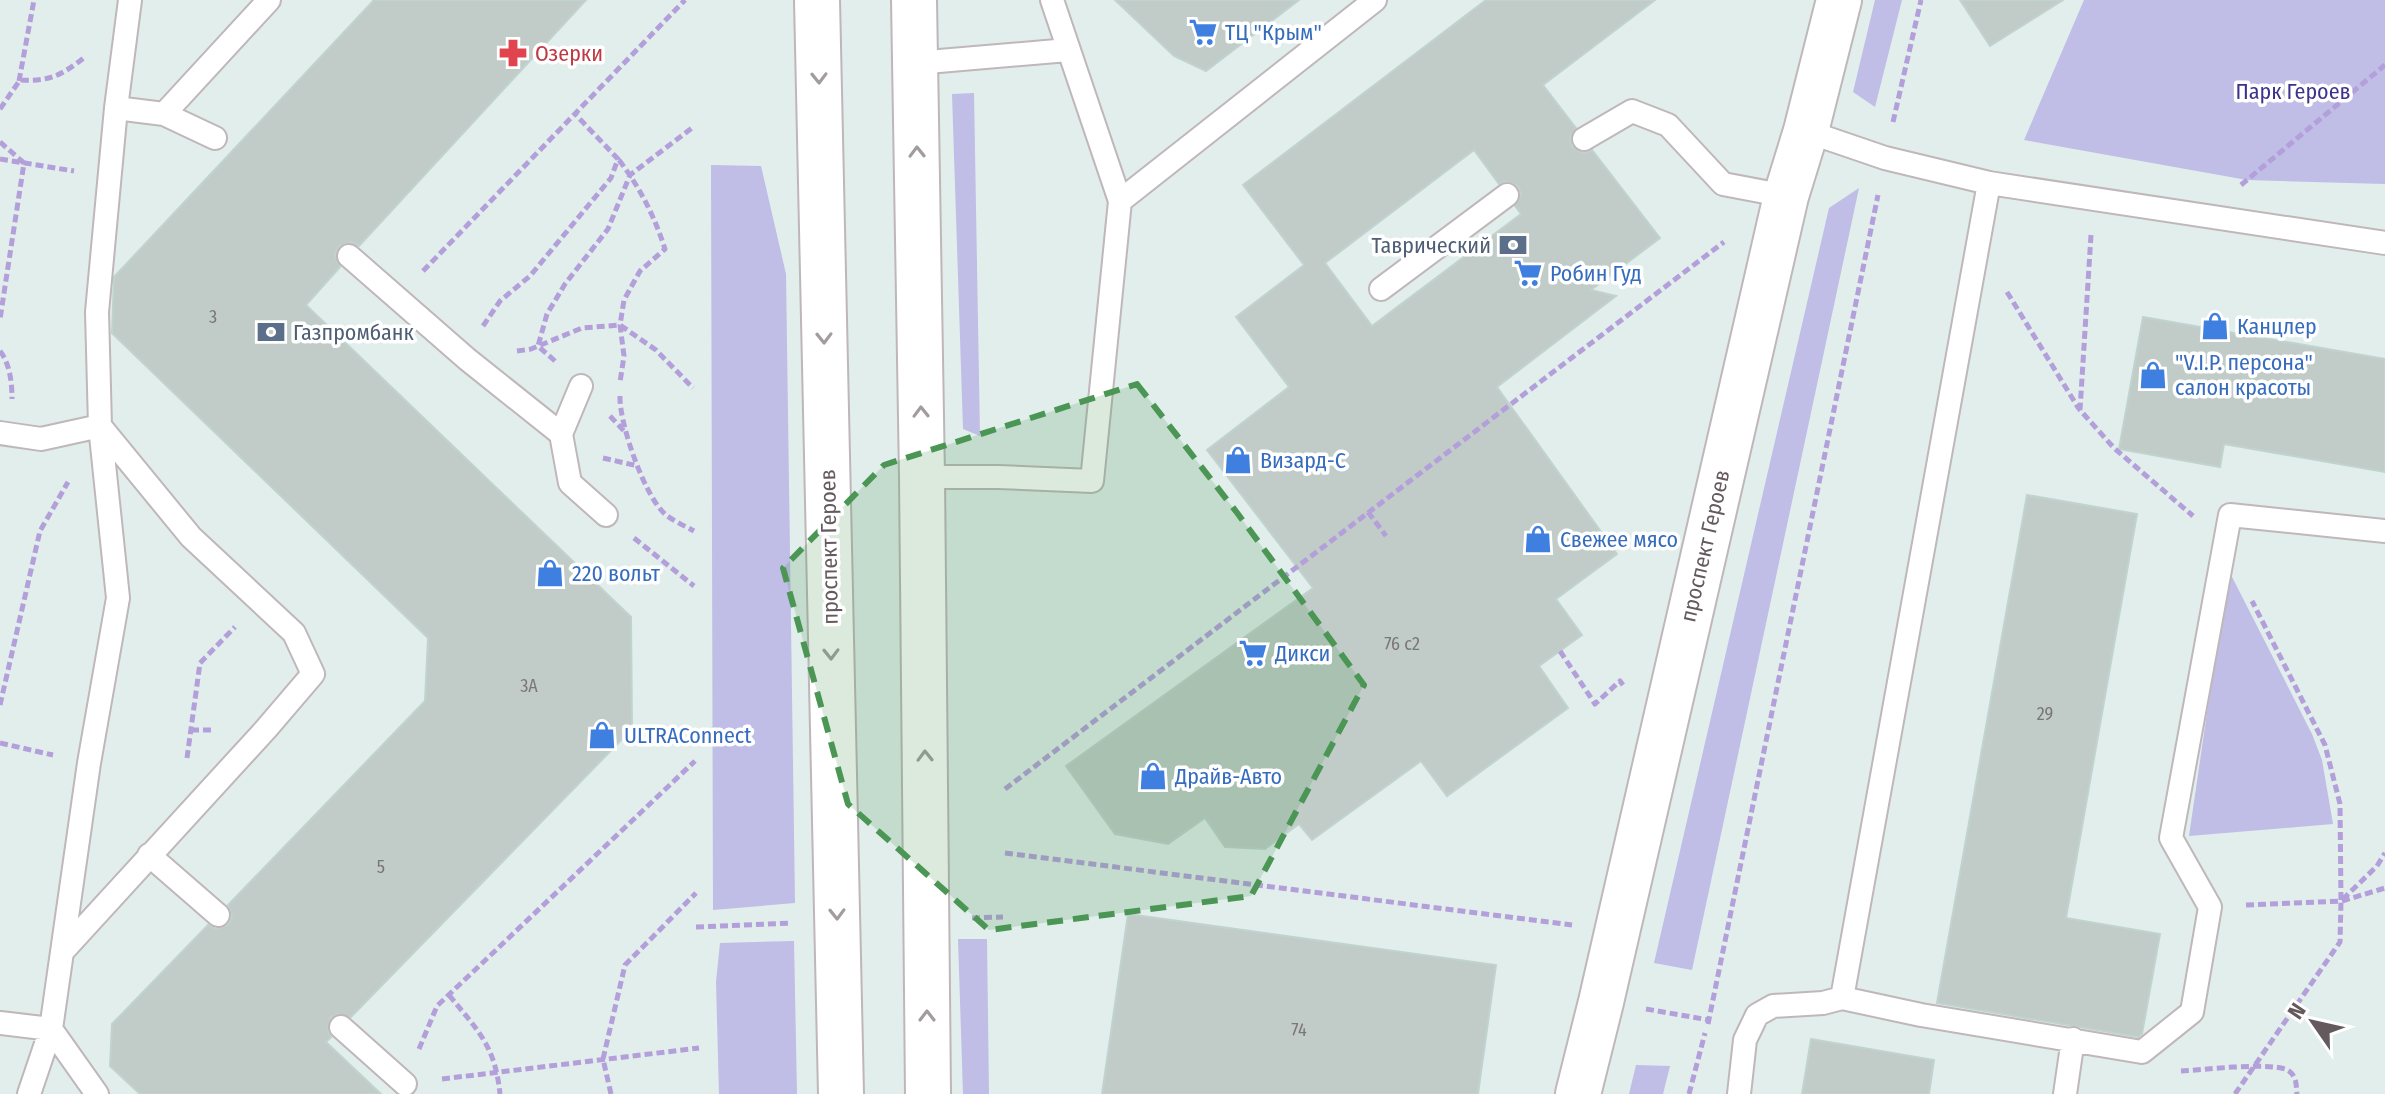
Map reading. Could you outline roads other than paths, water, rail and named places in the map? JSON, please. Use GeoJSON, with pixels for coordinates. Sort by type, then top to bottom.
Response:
{"type":"FeatureCollection","features":[{"type":"Feature","properties":{"kind":"main road","name":"проспект Героев"},"geometry":{"type":"LineString","coordinates":[[817,0],[841,1094]]}},
{"type":"Feature","properties":{"kind":"main road"},"geometry":{"type":"LineString","coordinates":[[914,0],[928,1094]]}},
{"type":"Feature","properties":{"kind":"main road","name":"проспект Героев"},"geometry":{"type":"LineString","coordinates":[[1578,1094],[1786,196],[1839,0]]}},
{"type":"Feature","properties":{"kind":"lane"},"geometry":{"type":"LineString","coordinates":[[29,1094],[51,1029],[89,763],[118,598],[100,426],[97,312],[116,108],[130,0]]}},
{"type":"Feature","properties":{"kind":"lane"},"geometry":{"type":"LineString","coordinates":[[164,114],[269,0]]}},
{"type":"Feature","properties":{"kind":"lane"},"geometry":{"type":"LineString","coordinates":[[922,477],[1092,481],[1120,201],[1052,0]]}},
{"type":"Feature","properties":{"kind":"lane"},"geometry":{"type":"LineString","coordinates":[[1120,201],[1375,0]]}},
{"type":"Feature","properties":{"kind":"lane"},"geometry":{"type":"LineString","coordinates":[[916,63],[1068,50]]}},
{"type":"Feature","properties":{"kind":"lane"},"geometry":{"type":"LineString","coordinates":[[116,108],[164,114],[215,138]]}},
{"type":"Feature","properties":{"kind":"lane"},"geometry":{"type":"LineString","coordinates":[[1584,139],[1632,111],[1668,125],[1723,184],[1786,196]]}},
{"type":"Feature","properties":{"kind":"lane"},"geometry":{"type":"LineString","coordinates":[[1806,131],[1885,158],[1989,183],[2385,243]]}},
{"type":"Feature","properties":{"kind":"lane"},"geometry":{"type":"LineString","coordinates":[[1842,998],[1989,183]]}},
{"type":"Feature","properties":{"kind":"lane"},"geometry":{"type":"LineString","coordinates":[[1381,289],[1507,195]]}},
{"type":"Feature","properties":{"kind":"lane"},"geometry":{"type":"LineString","coordinates":[[349,256],[467,359],[561,434]]}},
{"type":"Feature","properties":{"kind":"lane"},"geometry":{"type":"LineString","coordinates":[[581,386],[561,434],[570,483],[606,515]]}},
{"type":"Feature","properties":{"kind":"lane"},"geometry":{"type":"LineString","coordinates":[[7,434],[41,439],[100,426]]}},
{"type":"Feature","properties":{"kind":"lane"},"geometry":{"type":"LineString","coordinates":[[62,952],[313,674],[294,633],[191,537],[100,426]]}},
{"type":"Feature","properties":{"kind":"lane"},"geometry":{"type":"LineString","coordinates":[[1739,1094],[1745,1040],[1757,1015],[1773,1006],[1823,1003],[1842,998],[1998,1029],[2142,1052],[2192,1012],[2210,907],[2171,838],[2230,515],[2385,531]]}},
{"type":"Feature","properties":{"kind":"lane"},"geometry":{"type":"LineString","coordinates":[[149,855],[218,915]]}},
{"type":"Feature","properties":{"kind":"lane"},"geometry":{"type":"LineString","coordinates":[[0,1023],[51,1029],[97,1094]]}},
{"type":"Feature","properties":{"kind":"lane"},"geometry":{"type":"LineString","coordinates":[[341,1027],[405,1084]]}},
{"type":"Feature","properties":{"kind":"lane"},"geometry":{"type":"LineString","coordinates":[[2065,1094],[2073,1039]]}},
{"type":"Feature","properties":{"kind":"place","name":"ТЦ \"Крым\""},"geometry":{"type":"Point","coordinates":[1203,32]}},
{"type":"Feature","properties":{"kind":"place","name":"Озерки"},"geometry":{"type":"Point","coordinates":[513,53]}},
{"type":"Feature","properties":{"kind":"place","name":"Таврический"},"geometry":{"type":"Point","coordinates":[1513,245]}},
{"type":"Feature","properties":{"kind":"place","name":"Робин Гуд"},"geometry":{"type":"Point","coordinates":[1528,273]}},
{"type":"Feature","properties":{"kind":"place","name":"Канцлер"},"geometry":{"type":"Point","coordinates":[2215,326]}},
{"type":"Feature","properties":{"kind":"place","name":"Газпромбанк"},"geometry":{"type":"Point","coordinates":[271,332]}},
{"type":"Feature","properties":{"kind":"place","name":"\"V.I.P. персона\" cалон красоты"},"geometry":{"type":"Point","coordinates":[2153,375]}},
{"type":"Feature","properties":{"kind":"place","name":"Визард-С"},"geometry":{"type":"Point","coordinates":[1238,460]}},
{"type":"Feature","properties":{"kind":"place","name":"Свежее мясо"},"geometry":{"type":"Point","coordinates":[1538,539]}},
{"type":"Feature","properties":{"kind":"place","name":"220 вольт"},"geometry":{"type":"Point","coordinates":[550,573]}},
{"type":"Feature","properties":{"kind":"place","name":"Дикси"},"geometry":{"type":"Point","coordinates":[1253,653]}},
{"type":"Feature","properties":{"kind":"place","name":"ULTRAConnect"},"geometry":{"type":"Point","coordinates":[602,735]}},
{"type":"Feature","properties":{"kind":"place","name":"Драйв-Авто"},"geometry":{"type":"Point","coordinates":[1153,776]}},
{"type":"Feature","properties":{"kind":"park label","name":"Парк Героев"},"geometry":{"type":"Point","coordinates":[2293,91]}}]}
